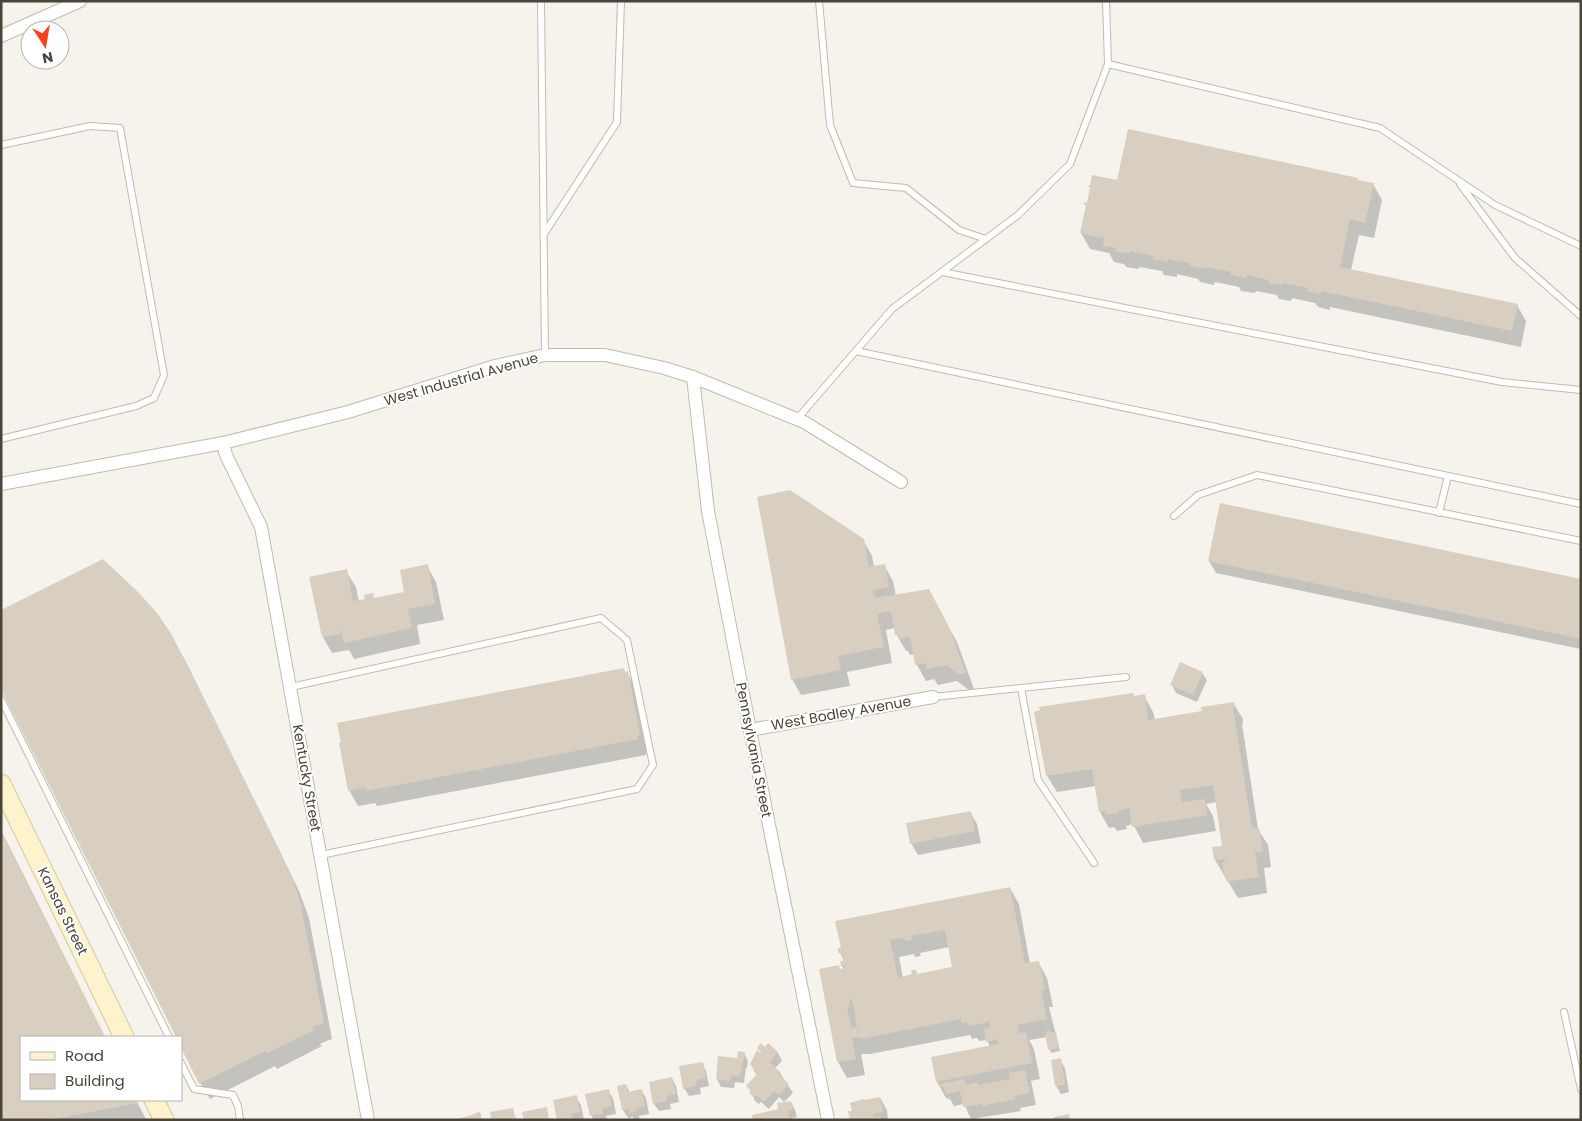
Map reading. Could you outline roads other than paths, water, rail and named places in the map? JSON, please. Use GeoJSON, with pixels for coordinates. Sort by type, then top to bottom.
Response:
{"type":"FeatureCollection","features":[{"type":"Feature","properties":{"kind":"street"},"geometry":{"type":"LineString","coordinates":[[1,36],[80,1]]}},
{"type":"Feature","properties":{"kind":"street","name":"West Industrial Avenue"},"geometry":{"type":"LineString","coordinates":[[1,484],[223,442],[348,412],[495,366],[545,354],[605,355],[664,368],[693,377],[804,422],[901,482]]}},
{"type":"Feature","properties":{"kind":"street","name":"Pennsylvania Street"},"geometry":{"type":"LineString","coordinates":[[693,377],[708,511],[828,1120]]}},
{"type":"Feature","properties":{"kind":"street","name":"Kentucky Street"},"geometry":{"type":"LineString","coordinates":[[223,442],[226,455],[261,527],[368,1120]]}},
{"type":"Feature","properties":{"kind":"street","name":"West Bodley Avenue"},"geometry":{"type":"LineString","coordinates":[[750,730],[933,697]]}},
{"type":"Feature","properties":{"kind":"street","name":"Kansas Street"},"geometry":{"type":"LineString","coordinates":[[1,784],[124,1036]]}},
{"type":"Feature","properties":{"kind":"street"},"geometry":{"type":"LineString","coordinates":[[154,1101],[164,1120]]}},
{"type":"Feature","properties":{"kind":"lane"},"geometry":{"type":"LineString","coordinates":[[541,1],[545,354]]}},
{"type":"Feature","properties":{"kind":"lane"},"geometry":{"type":"LineString","coordinates":[[543,235],[618,122],[621,1]]}},
{"type":"Feature","properties":{"kind":"lane"},"geometry":{"type":"LineString","coordinates":[[820,1],[830,125],[853,183],[906,188],[959,230],[986,238]]}},
{"type":"Feature","properties":{"kind":"lane"},"geometry":{"type":"LineString","coordinates":[[797,419],[892,309],[1018,215],[1070,164],[1108,64],[1106,1]]}},
{"type":"Feature","properties":{"kind":"lane"},"geometry":{"type":"LineString","coordinates":[[1108,64],[1380,128],[1495,205],[1581,246]]}},
{"type":"Feature","properties":{"kind":"lane"},"geometry":{"type":"LineString","coordinates":[[1,145],[90,126],[120,128],[164,375],[154,398],[136,406],[1,439]]}},
{"type":"Feature","properties":{"kind":"lane"},"geometry":{"type":"LineString","coordinates":[[1456,179],[1515,258],[1581,316]]}},
{"type":"Feature","properties":{"kind":"lane"},"geometry":{"type":"LineString","coordinates":[[942,272],[1502,382],[1581,390]]}},
{"type":"Feature","properties":{"kind":"lane"},"geometry":{"type":"LineString","coordinates":[[856,351],[1581,504]]}},
{"type":"Feature","properties":{"kind":"lane"},"geometry":{"type":"LineString","coordinates":[[1174,516],[1198,495],[1257,476],[1581,542]]}},
{"type":"Feature","properties":{"kind":"lane"},"geometry":{"type":"LineString","coordinates":[[1439,513],[1448,476]]}},
{"type":"Feature","properties":{"kind":"lane"},"geometry":{"type":"LineString","coordinates":[[291,687],[601,618],[628,640],[653,765],[638,790],[321,855]]}},
{"type":"Feature","properties":{"kind":"lane"},"geometry":{"type":"LineString","coordinates":[[933,697],[1126,677]]}},
{"type":"Feature","properties":{"kind":"lane"},"geometry":{"type":"LineString","coordinates":[[1021,688],[1038,780],[1094,863]]}},
{"type":"Feature","properties":{"kind":"lane"},"geometry":{"type":"LineString","coordinates":[[1,699],[169,1036]]}},
{"type":"Feature","properties":{"kind":"lane"},"geometry":{"type":"LineString","coordinates":[[1564,1012],[1581,1089]]}},
{"type":"Feature","properties":{"kind":"lane"},"geometry":{"type":"LineString","coordinates":[[182,1064],[194,1089],[232,1095],[238,1106],[240,1120]]}}]}
